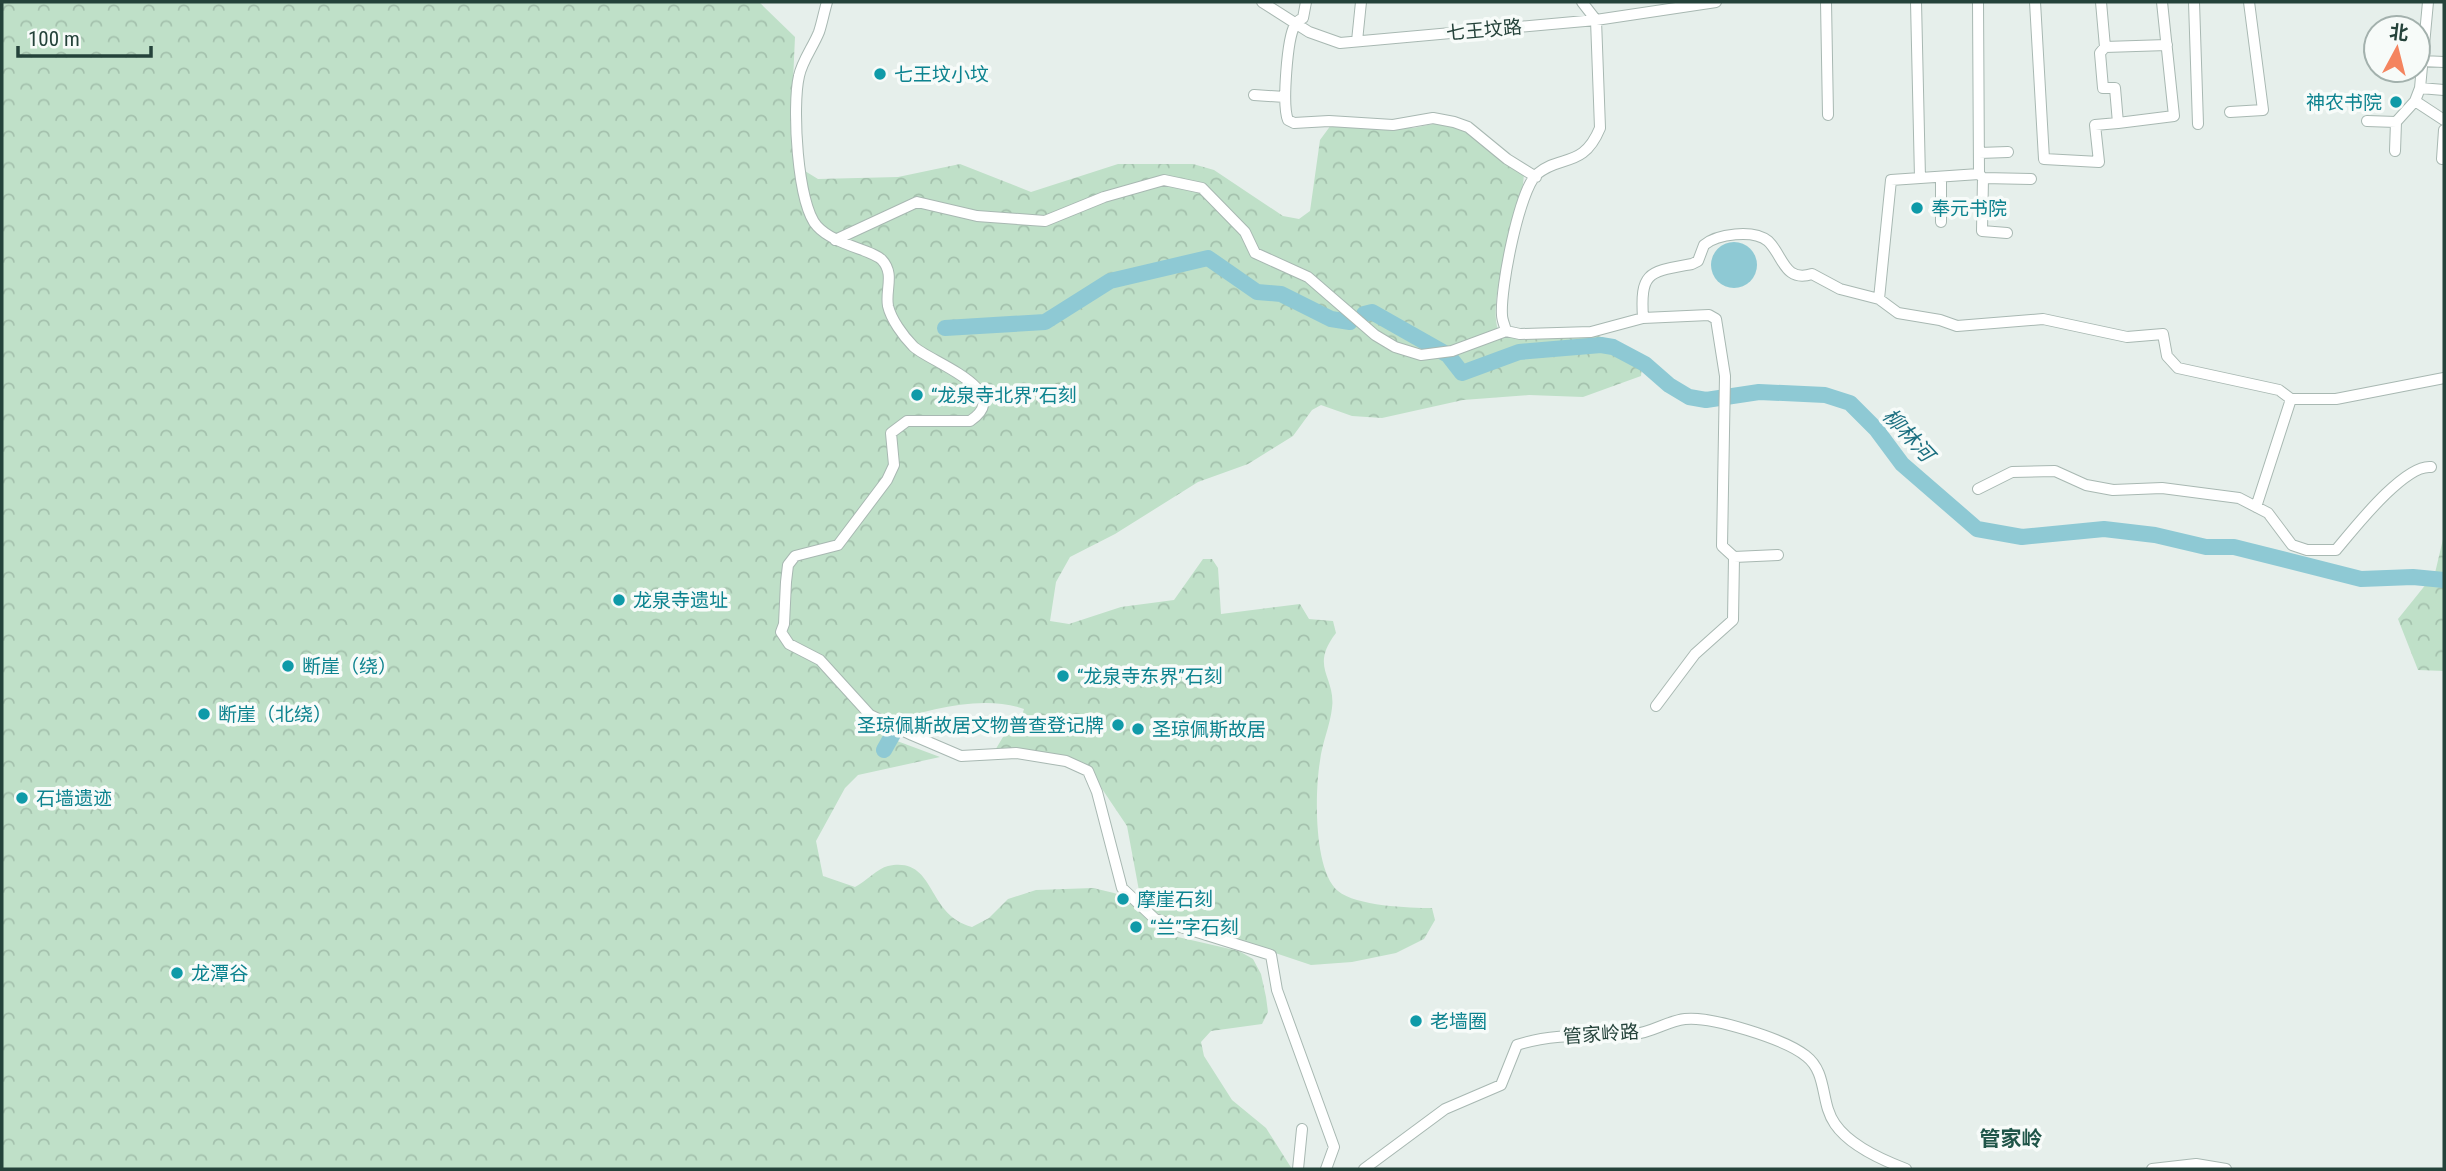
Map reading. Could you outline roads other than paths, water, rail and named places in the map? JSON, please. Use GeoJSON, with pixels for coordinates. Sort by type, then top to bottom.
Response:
{"type":"FeatureCollection","features":[{"type":"Feature","properties":{"kind":"street"},"geometry":{"type":"LineString","coordinates":[[827,2],[818,33],[799,74],[796,101],[800,180],[808,209],[817,226],[835,240],[881,258],[890,272],[888,303],[891,316],[914,348],[942,361],[979,388],[983,402],[978,416],[970,421],[907,421],[891,433],[894,464],[887,480],[838,545],[795,556],[788,565],[784,624],[780,632],[789,644],[820,660],[870,715],[912,735],[961,755],[1016,752],[1066,761],[1088,772],[1097,792],[1122,888],[1155,919],[1271,956],[1277,990],[1334,1147],[1326,1169]]}},
{"type":"Feature","properties":{"kind":"street","name":"七王坟路"},"geometry":{"type":"LineString","coordinates":[[1262,2],[1295,23],[1340,43],[1596,20],[1716,2]]}},
{"type":"Feature","properties":{"kind":"street"},"geometry":{"type":"LineString","coordinates":[[1306,2],[1304,18],[1295,23],[1285,97],[1286,115],[1294,123],[1329,121],[1393,125],[1433,118],[1454,121],[1468,127],[1507,159],[1536,177]]}},
{"type":"Feature","properties":{"kind":"street"},"geometry":{"type":"LineString","coordinates":[[1357,41],[1361,2]]}},
{"type":"Feature","properties":{"kind":"street"},"geometry":{"type":"LineString","coordinates":[[1506,331],[1502,316],[1509,260],[1522,197],[1536,177],[1578,156],[1594,144],[1600,128],[1596,20],[1582,2]]}},
{"type":"Feature","properties":{"kind":"street"},"geometry":{"type":"LineString","coordinates":[[1826,2],[1828,115]]}},
{"type":"Feature","properties":{"kind":"street"},"geometry":{"type":"LineString","coordinates":[[1916,2],[1920,178]]}},
{"type":"Feature","properties":{"kind":"street"},"geometry":{"type":"LineString","coordinates":[[1978,2],[1982,231],[2007,233]]}},
{"type":"Feature","properties":{"kind":"street"},"geometry":{"type":"LineString","coordinates":[[2035,2],[2044,159],[2099,162],[2095,125],[2174,116],[2162,2]]}},
{"type":"Feature","properties":{"kind":"street"},"geometry":{"type":"LineString","coordinates":[[2101,2],[2105,47]]}},
{"type":"Feature","properties":{"kind":"street"},"geometry":{"type":"LineString","coordinates":[[2194,2],[2198,124]]}},
{"type":"Feature","properties":{"kind":"street"},"geometry":{"type":"LineString","coordinates":[[2230,112],[2263,110],[2249,2]]}},
{"type":"Feature","properties":{"kind":"street"},"geometry":{"type":"LineString","coordinates":[[2118,123],[2115,88],[2103,88],[2099,53],[2105,47],[2167,45]]}},
{"type":"Feature","properties":{"kind":"street"},"geometry":{"type":"LineString","coordinates":[[2395,151],[2396,122],[2415,101],[2420,84]]}},
{"type":"Feature","properties":{"kind":"street"},"geometry":{"type":"LineString","coordinates":[[2420,88],[2444,90]]}},
{"type":"Feature","properties":{"kind":"street"},"geometry":{"type":"LineString","coordinates":[[1254,95],[1285,97]]}},
{"type":"Feature","properties":{"kind":"street"},"geometry":{"type":"LineString","coordinates":[[2415,101],[2444,120]]}},
{"type":"Feature","properties":{"kind":"street"},"geometry":{"type":"LineString","coordinates":[[2367,121],[2396,122]]}},
{"type":"Feature","properties":{"kind":"street"},"geometry":{"type":"LineString","coordinates":[[2442,159],[2444,130]]}},
{"type":"Feature","properties":{"kind":"street"},"geometry":{"type":"LineString","coordinates":[[1979,153],[2008,152]]}},
{"type":"Feature","properties":{"kind":"street"},"geometry":{"type":"LineString","coordinates":[[1879,299],[1891,180],[1981,176],[2031,178]]}},
{"type":"Feature","properties":{"kind":"street"},"geometry":{"type":"LineString","coordinates":[[1941,177],[1941,222]]}},
{"type":"Feature","properties":{"kind":"street"},"geometry":{"type":"LineString","coordinates":[[835,240],[917,202],[977,216],[1045,221],[1104,197],[1164,180],[1202,188],[1245,232],[1255,253],[1308,277],[1383,340],[1409,353],[1451,351],[1506,331],[1520,334],[1591,332],[1643,318],[1709,315],[1716,319],[1725,376],[1722,412],[1722,546],[1734,557],[1778,555]]}},
{"type":"Feature","properties":{"kind":"street"},"geometry":{"type":"LineString","coordinates":[[1643,318],[1641,290],[1645,281],[1655,273],[1698,261],[1704,245],[1728,235],[1761,237],[1769,243],[1785,270],[1804,277],[1812,274],[1840,289],[1879,299],[1898,313],[1940,320],[1957,326],[2043,319],[2127,337],[2163,334],[2167,356],[2178,368],[2279,390],[2291,399],[2336,399],[2444,378]]}},
{"type":"Feature","properties":{"kind":"street"},"geometry":{"type":"LineString","coordinates":[[2256,507],[2291,399]]}},
{"type":"Feature","properties":{"kind":"street"},"geometry":{"type":"LineString","coordinates":[[1978,489],[2012,472],[2055,471],[2086,485],[2113,490],[2162,488],[2239,498],[2268,513],[2292,545],[2307,550],[2336,550],[2407,475],[2424,466],[2431,467]]}},
{"type":"Feature","properties":{"kind":"street"},"geometry":{"type":"LineString","coordinates":[[1656,706],[1695,654],[1733,620],[1734,557]]}},
{"type":"Feature","properties":{"kind":"street","name":"管家岭路"},"geometry":{"type":"LineString","coordinates":[[1364,1169],[1446,1110],[1501,1085],[1517,1045],[1536,1038],[1640,1034],[1666,1024],[1698,1019],[1768,1038],[1806,1056],[1822,1082],[1835,1125],[1882,1161],[1906,1169]]}},
{"type":"Feature","properties":{"kind":"street"},"geometry":{"type":"LineString","coordinates":[[1297,1169],[1302,1129]]}},
{"type":"Feature","properties":{"kind":"street"},"geometry":{"type":"LineString","coordinates":[[1871,1169],[1882,1161]]}},
{"type":"Feature","properties":{"kind":"street"},"geometry":{"type":"LineString","coordinates":[[2152,1169],[2196,1164],[2226,1169]]}},
{"type":"Feature","properties":{"kind":"water"},"geometry":{"type":"Polygon","coordinates":[[[1734,242],[1743,243],[1750,249],[1756,256],[1756,274],[1750,281],[1743,287],[1734,288],[1725,287],[1718,281],[1712,274],[1711,265],[1712,256],[1718,249],[1725,243],[1734,242]]]}},
{"type":"Feature","properties":{"kind":"waterway"},"geometry":{"type":"LineString","coordinates":[[945,328],[1045,322],[1110,281],[1208,258],[1257,292],[1281,294],[1331,319],[1350,322]]}},
{"type":"Feature","properties":{"kind":"waterway","name":"柳林河"},"geometry":{"type":"LineString","coordinates":[[1364,314],[1372,312],[1448,355],[1462,373],[1519,352],[1601,345],[1613,347],[1645,364],[1669,385],[1689,397],[1706,400],[1759,392],[1825,395],[1850,403],[1876,429],[1902,464],[1977,529],[2022,537],[2104,529],[2155,535],[2206,547],[2234,547],[2361,579],[2413,577],[2444,580]]}},
{"type":"Feature","properties":{"kind":"waterway"},"geometry":{"type":"LineString","coordinates":[[884,750],[893,734]]}},
{"type":"Feature","properties":{"kind":"place","name":"七王坟小坟"},"geometry":{"type":"Point","coordinates":[880,74]}},
{"type":"Feature","properties":{"kind":"place","name":"神农书院"},"geometry":{"type":"Point","coordinates":[2396,102]}},
{"type":"Feature","properties":{"kind":"place","name":"奉元书院"},"geometry":{"type":"Point","coordinates":[1917,208]}},
{"type":"Feature","properties":{"kind":"place","name":"“龙泉寺北界”石刻"},"geometry":{"type":"Point","coordinates":[917,395]}},
{"type":"Feature","properties":{"kind":"place","name":"龙泉寺遗址"},"geometry":{"type":"Point","coordinates":[619,600]}},
{"type":"Feature","properties":{"kind":"place","name":"断崖（绕）"},"geometry":{"type":"Point","coordinates":[288,666]}},
{"type":"Feature","properties":{"kind":"place","name":"“龙泉寺东界”石刻"},"geometry":{"type":"Point","coordinates":[1063,676]}},
{"type":"Feature","properties":{"kind":"place","name":"断崖（北绕）"},"geometry":{"type":"Point","coordinates":[204,714]}},
{"type":"Feature","properties":{"kind":"place","name":"圣琼佩斯故居文物普查登记牌"},"geometry":{"type":"Point","coordinates":[1118,725]}},
{"type":"Feature","properties":{"kind":"place","name":"圣琼佩斯故居"},"geometry":{"type":"Point","coordinates":[1138,729]}},
{"type":"Feature","properties":{"kind":"place","name":"石墙遗迹"},"geometry":{"type":"Point","coordinates":[22,798]}},
{"type":"Feature","properties":{"kind":"place","name":"摩崖石刻"},"geometry":{"type":"Point","coordinates":[1123,899]}},
{"type":"Feature","properties":{"kind":"place","name":"“兰”字石刻"},"geometry":{"type":"Point","coordinates":[1136,927]}},
{"type":"Feature","properties":{"kind":"place","name":"龙潭谷"},"geometry":{"type":"Point","coordinates":[177,973]}},
{"type":"Feature","properties":{"kind":"place","name":"老墙圈"},"geometry":{"type":"Point","coordinates":[1416,1021]}},
{"type":"Feature","properties":{"kind":"district","name":"管家岭"},"geometry":{"type":"Point","coordinates":[2011,1139]}}]}
